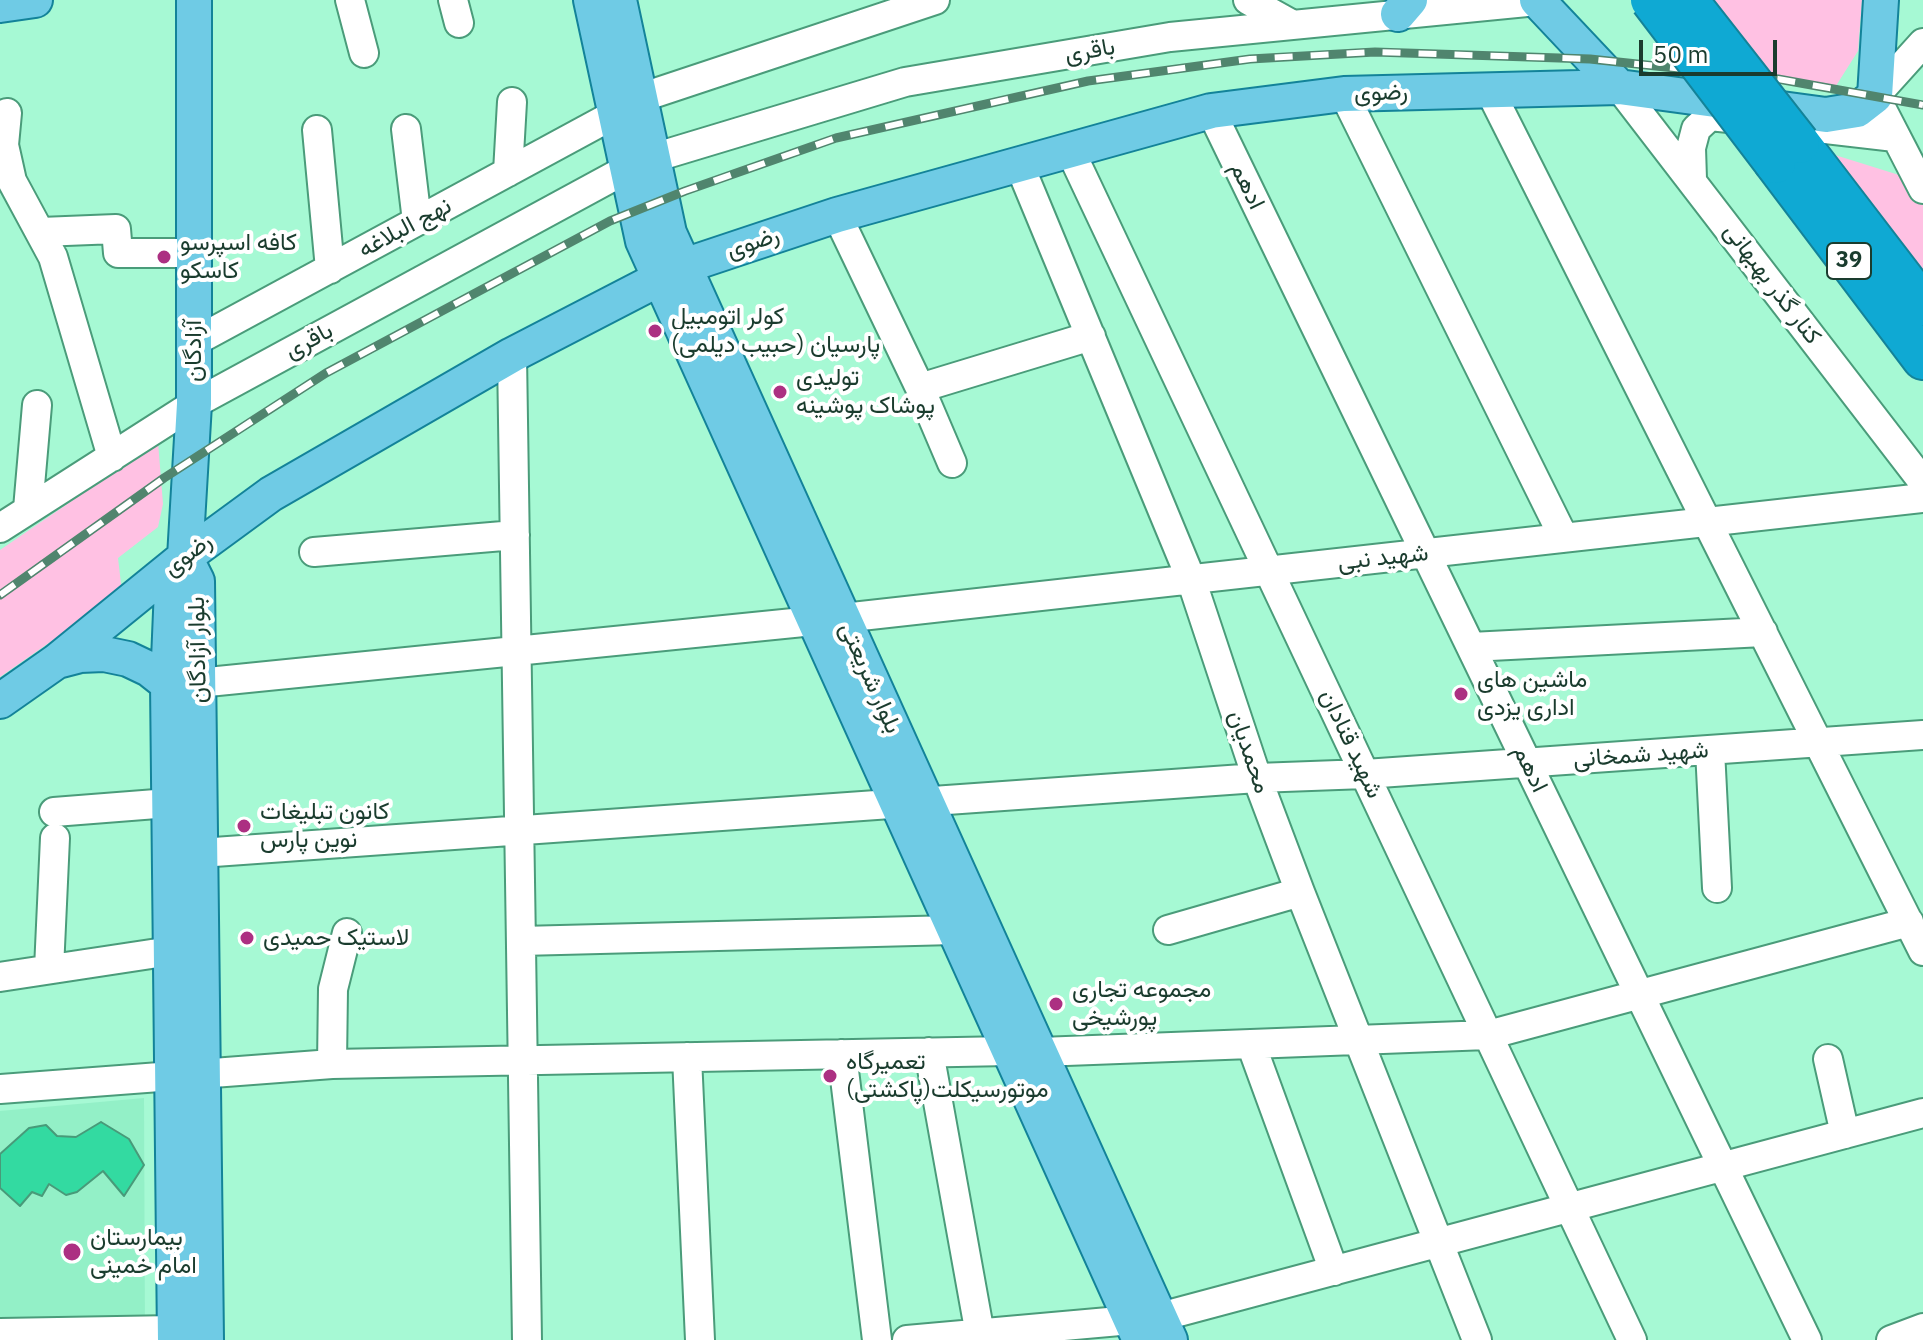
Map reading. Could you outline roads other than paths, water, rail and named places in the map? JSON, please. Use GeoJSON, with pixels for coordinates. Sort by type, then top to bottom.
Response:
{"type":"FeatureCollection","features":[{"type":"Feature","properties":{"kind":"highway","name":"39"},"geometry":{"type":"LineString","coordinates":[[1651,0],[1923,305]]}},
{"type":"Feature","properties":{"kind":"highway","name":"39"},"geometry":{"type":"LineString","coordinates":[[1687,0],[1923,359]]}},
{"type":"Feature","properties":{"kind":"main road"},"geometry":{"type":"LineString","coordinates":[[0,5],[35,0]]}},
{"type":"Feature","properties":{"kind":"main road","name":"آزادگان"},"geometry":{"type":"LineString","coordinates":[[185,557],[194,404],[194,0]]}},
{"type":"Feature","properties":{"kind":"main road","name":"بلوار شریعتی"},"geometry":{"type":"LineString","coordinates":[[591,0],[628,106]]}},
{"type":"Feature","properties":{"kind":"main road","name":"بلوار شریعتی"},"geometry":{"type":"LineString","coordinates":[[619,0],[628,106],[640,164],[643,241],[671,272],[1150,1329]]}},
{"type":"Feature","properties":{"kind":"main road"},"geometry":{"type":"LineString","coordinates":[[1537,0],[1619,87]]}},
{"type":"Feature","properties":{"kind":"main road"},"geometry":{"type":"LineString","coordinates":[[1875,96],[1881,0]]}},
{"type":"Feature","properties":{"kind":"main road","name":"رضوی"},"geometry":{"type":"LineString","coordinates":[[0,701],[57,661],[243,512],[303,473],[512,355],[671,272],[837,215],[1211,111],[1344,94],[1619,87],[1826,115],[1857,110],[1875,96]]}},
{"type":"Feature","properties":{"kind":"main road","name":"بلوار آزادگان"},"geometry":{"type":"LineString","coordinates":[[185,557],[197,581],[169,803],[171,951],[188,1074]]}},
{"type":"Feature","properties":{"kind":"main road"},"geometry":{"type":"LineString","coordinates":[[57,661],[80,655],[104,654],[128,659],[183,684]]}},
{"type":"Feature","properties":{"kind":"main road","name":"بلوار آزادگان"},"geometry":{"type":"LineString","coordinates":[[183,684],[200,853],[188,1074],[186,1337]]}},
{"type":"Feature","properties":{"kind":"main road","name":"بلوار شریعتی"},"geometry":{"type":"LineString","coordinates":[[912,804],[954,930],[1024,1052]]}},
{"type":"Feature","properties":{"kind":"street"},"geometry":{"type":"LineString","coordinates":[[350,0],[364,53]]}},
{"type":"Feature","properties":{"kind":"street","name":"نهج البلاغه"},"geometry":{"type":"LineString","coordinates":[[194,342],[628,106],[935,0]]}},
{"type":"Feature","properties":{"kind":"street"},"geometry":{"type":"LineString","coordinates":[[1248,0],[1293,25]]}},
{"type":"Feature","properties":{"kind":"street"},"geometry":{"type":"LineString","coordinates":[[1327,0],[1359,18]]}},
{"type":"Feature","properties":{"kind":"street","name":"باقری"},"geometry":{"type":"LineString","coordinates":[[0,528],[194,404],[640,164],[905,82],[1170,37],[1359,18],[1404,7],[1537,0]]}},
{"type":"Feature","properties":{"kind":"street"},"geometry":{"type":"LineString","coordinates":[[1923,43],[1875,96],[1923,189]]}},
{"type":"Feature","properties":{"kind":"street","name":"کنار گذر بهبهانی"},"geometry":{"type":"LineString","coordinates":[[1619,87],[1923,482]]}},
{"type":"Feature","properties":{"kind":"street"},"geometry":{"type":"LineString","coordinates":[[1489,89],[1923,951]]}},
{"type":"Feature","properties":{"kind":"street"},"geometry":{"type":"LineString","coordinates":[[1344,94],[1564,538]]}},
{"type":"Feature","properties":{"kind":"street"},"geometry":{"type":"LineString","coordinates":[[508,172],[512,102]]}},
{"type":"Feature","properties":{"kind":"street","name":"ادهم"},"geometry":{"type":"LineString","coordinates":[[1211,111],[1807,1340]]}},
{"type":"Feature","properties":{"kind":"street"},"geometry":{"type":"LineString","coordinates":[[7,113],[4,145],[12,181],[53,257],[112,457]]}},
{"type":"Feature","properties":{"kind":"street"},"geometry":{"type":"LineString","coordinates":[[1692,179],[1691,148],[1696,129],[1710,116],[1895,137]]}},
{"type":"Feature","properties":{"kind":"street"},"geometry":{"type":"LineString","coordinates":[[406,129],[417,221]]}},
{"type":"Feature","properties":{"kind":"street"},"geometry":{"type":"LineString","coordinates":[[317,130],[330,269]]}},
{"type":"Feature","properties":{"kind":"street","name":"شهید قنادان"},"geometry":{"type":"LineString","coordinates":[[1069,148],[1632,1340]]}},
{"type":"Feature","properties":{"kind":"street","name":"محمدیان"},"geometry":{"type":"LineString","coordinates":[[1019,164],[1191,579],[1257,778],[1477,1340]]}},
{"type":"Feature","properties":{"kind":"street"},"geometry":{"type":"LineString","coordinates":[[837,215],[920,388],[952,463]]}},
{"type":"Feature","properties":{"kind":"street"},"geometry":{"type":"LineString","coordinates":[[41,232],[116,229],[118,253],[194,253]]}},
{"type":"Feature","properties":{"kind":"street"},"geometry":{"type":"LineString","coordinates":[[920,388],[1091,336]]}},
{"type":"Feature","properties":{"kind":"street"},"geometry":{"type":"LineString","coordinates":[[512,355],[527,1340]]}},
{"type":"Feature","properties":{"kind":"street"},"geometry":{"type":"LineString","coordinates":[[28,509],[37,405]]}},
{"type":"Feature","properties":{"kind":"street","name":"شهید نبی"},"geometry":{"type":"LineString","coordinates":[[183,684],[1269,571],[1923,498]]}},
{"type":"Feature","properties":{"kind":"street"},"geometry":{"type":"LineString","coordinates":[[314,552],[515,535]]}},
{"type":"Feature","properties":{"kind":"street"},"geometry":{"type":"LineString","coordinates":[[1471,647],[1763,632]]}},
{"type":"Feature","properties":{"kind":"street","name":"شهید شمخانی"},"geometry":{"type":"LineString","coordinates":[[200,853],[1257,778],[1365,774],[1923,735]]}},
{"type":"Feature","properties":{"kind":"street"},"geometry":{"type":"LineString","coordinates":[[1710,750],[1717,888]]}},
{"type":"Feature","properties":{"kind":"street"},"geometry":{"type":"LineString","coordinates":[[49,969],[54,825],[169,803]]}},
{"type":"Feature","properties":{"kind":"street"},"geometry":{"type":"LineString","coordinates":[[1168,930],[1300,892]]}},
{"type":"Feature","properties":{"kind":"street"},"geometry":{"type":"LineString","coordinates":[[0,1089],[332,1064],[1024,1052],[1488,1035],[1909,922]]}},
{"type":"Feature","properties":{"kind":"street"},"geometry":{"type":"LineString","coordinates":[[521,941],[954,930]]}},
{"type":"Feature","properties":{"kind":"street"},"geometry":{"type":"LineString","coordinates":[[332,1064],[333,989],[347,933]]}},
{"type":"Feature","properties":{"kind":"street"},"geometry":{"type":"LineString","coordinates":[[0,977],[171,951]]}},
{"type":"Feature","properties":{"kind":"street"},"geometry":{"type":"LineString","coordinates":[[1251,1044],[1334,1271]]}},
{"type":"Feature","properties":{"kind":"street"},"geometry":{"type":"LineString","coordinates":[[929,1052],[980,1337]]}},
{"type":"Feature","properties":{"kind":"street"},"geometry":{"type":"LineString","coordinates":[[842,1054],[877,1340]]}},
{"type":"Feature","properties":{"kind":"street"},"geometry":{"type":"LineString","coordinates":[[687,1057],[700,1340]]}},
{"type":"Feature","properties":{"kind":"street"},"geometry":{"type":"LineString","coordinates":[[1828,1059],[1845,1134]]}},
{"type":"Feature","properties":{"kind":"street"},"geometry":{"type":"LineString","coordinates":[[907,1340],[1150,1329],[1334,1271],[1923,1113]]}},
{"type":"Feature","properties":{"kind":"street"},"geometry":{"type":"LineString","coordinates":[[1891,1340],[1923,1328]]}},
{"type":"Feature","properties":{"kind":"street"},"geometry":{"type":"LineString","coordinates":[[0,1333],[186,1337]]}},
{"type":"Feature","properties":{"kind":"railway"},"geometry":{"type":"LineString","coordinates":[[0,595],[164,478],[326,373],[610,221],[836,138],[1088,81],[1250,59],[1375,52],[1590,59],[1778,79],[1923,105]]}},
{"type":"Feature","properties":{"kind":"place","name":"کافه اسپرسو کاسکو"},"geometry":{"type":"Point","coordinates":[164,257]}},
{"type":"Feature","properties":{"kind":"place","name":"کولر اتومبیل پارسیان (حبیب دیلمی)"},"geometry":{"type":"Point","coordinates":[655,331]}},
{"type":"Feature","properties":{"kind":"place","name":"تولیدی پوشاک پوشینه"},"geometry":{"type":"Point","coordinates":[780,392]}},
{"type":"Feature","properties":{"kind":"place","name":"ماشین های اداری یزدی"},"geometry":{"type":"Point","coordinates":[1461,694]}},
{"type":"Feature","properties":{"kind":"place","name":"کانون تبلیغات نوین پارس"},"geometry":{"type":"Point","coordinates":[244,826]}},
{"type":"Feature","properties":{"kind":"place","name":"لاستیک حمیدی"},"geometry":{"type":"Point","coordinates":[247,938]}},
{"type":"Feature","properties":{"kind":"place","name":"مجموعه تجاری پورشیخی"},"geometry":{"type":"Point","coordinates":[1056,1004]}},
{"type":"Feature","properties":{"kind":"place","name":"تعمیرگاه موتورسیکلت(پاکشتی)"},"geometry":{"type":"Point","coordinates":[830,1076]}},
{"type":"Feature","properties":{"kind":"place","name":"بیمارستان امام خمینی"},"geometry":{"type":"Point","coordinates":[72,1252]}}]}
